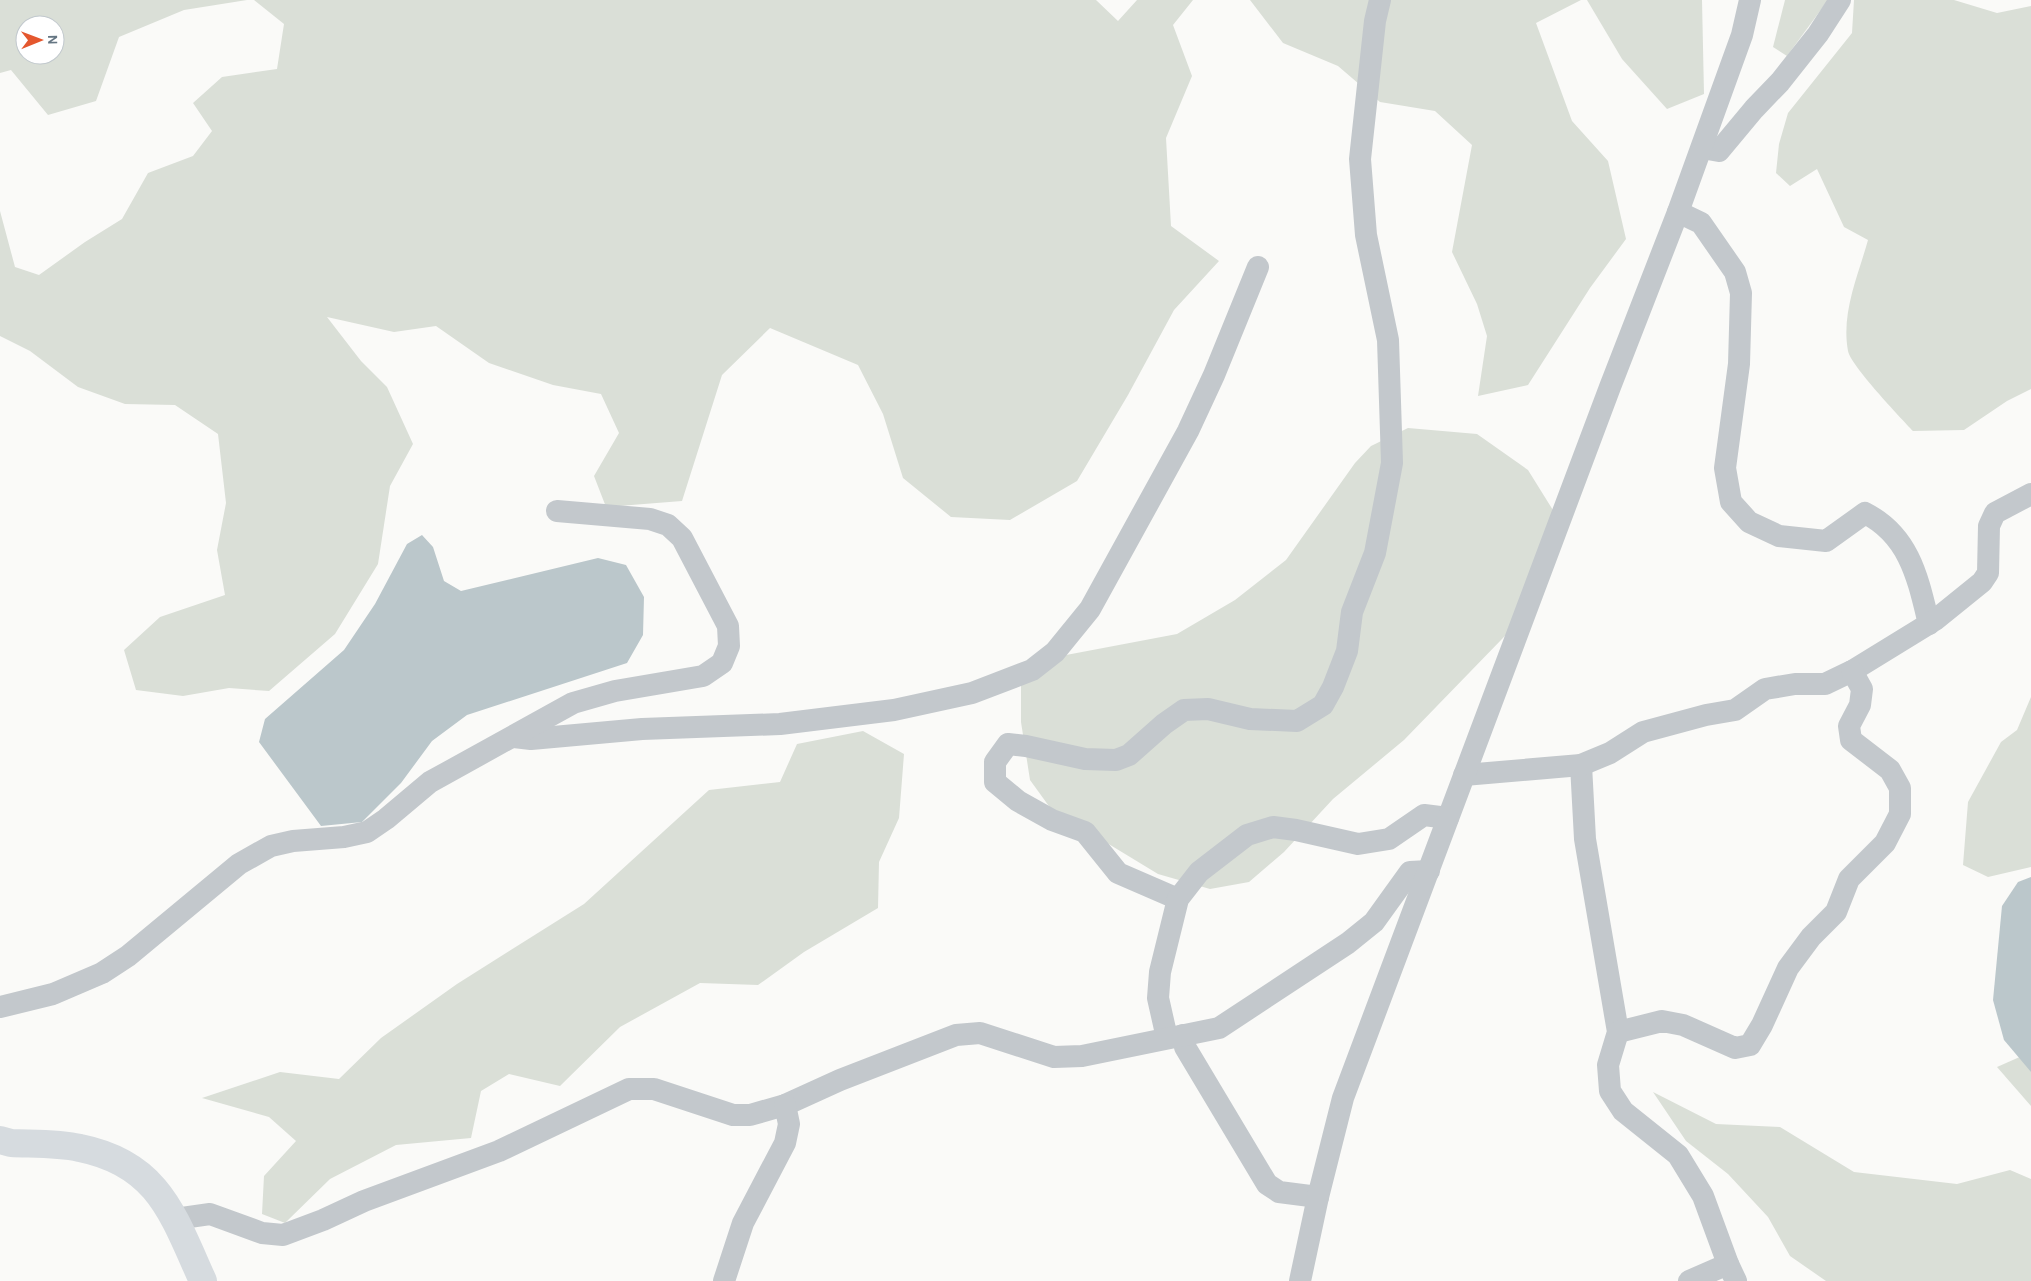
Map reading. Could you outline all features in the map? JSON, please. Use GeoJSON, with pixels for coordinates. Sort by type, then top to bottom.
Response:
{"type":"FeatureCollection","features":[{"type":"Feature","properties":{"kind":"main road"},"geometry":{"type":"LineString","coordinates":[[0,1140],[81,1148],[120,1161],[139,1172],[153,1185],[175,1218],[203,1281]]}},
{"type":"Feature","properties":{"kind":"street"},"geometry":{"type":"LineString","coordinates":[[1178,899],[1118,873],[1085,832],[1052,820],[1018,801],[995,782],[995,762],[1008,744],[1085,759],[1116,760],[1129,755],[1164,724],[1184,710],[1208,709],[1250,719],[1297,721],[1323,706],[1333,687],[1347,651],[1352,612],[1375,553],[1392,463],[1388,340],[1366,235],[1360,159],[1375,20],[1380,0]]}},
{"type":"Feature","properties":{"kind":"street"},"geometry":{"type":"LineString","coordinates":[[1300,1281],[1318,1197],[1344,1098],[1610,387],[1702,148],[1742,35],[1750,0]]}},
{"type":"Feature","properties":{"kind":"street"},"geometry":{"type":"LineString","coordinates":[[1702,148],[1719,151],[1754,109],[1780,82],[1818,34],[1840,0]]}},
{"type":"Feature","properties":{"kind":"street"},"geometry":{"type":"LineString","coordinates":[[1678,212],[1701,223],[1735,272],[1741,293],[1739,364],[1725,468],[1731,502],[1749,522],[1779,536],[1826,541],[1865,513],[1878,520],[1907,552],[1917,574],[1929,624]]}},
{"type":"Feature","properties":{"kind":"street"},"geometry":{"type":"LineString","coordinates":[[514,736],[530,740],[642,730],[780,724],[894,710],[972,693],[1032,670],[1056,652],[1090,608],[1188,431],[1218,367],[1258,267]]}},
{"type":"Feature","properties":{"kind":"street"},"geometry":{"type":"LineString","coordinates":[[1464,775],[1581,765],[1610,753],[1643,732],[1706,715],[1735,710],[1765,689],[1795,684],[1825,684],[1852,671],[1929,624],[1982,582],[1988,573],[1989,526],[1994,514],[2031,494]]}},
{"type":"Feature","properties":{"kind":"street"},"geometry":{"type":"LineString","coordinates":[[0,1007],[53,994],[102,973],[128,956],[239,864],[271,846],[293,840],[344,837],[367,832],[386,819],[430,782],[573,704],[614,692],[703,676],[722,663],[729,646],[728,626],[682,538],[668,525],[650,519],[557,511]]}},
{"type":"Feature","properties":{"kind":"street"},"geometry":{"type":"LineString","coordinates":[[1618,1032],[1662,1021],[1683,1025],[1735,1048],[1750,1045],[1762,1025],[1788,968],[1811,937],[1836,912],[1849,879],[1885,843],[1900,814],[1900,788],[1890,770],[1851,740],[1849,726],[1860,705],[1862,689],[1852,671]]}},
{"type":"Feature","properties":{"kind":"street"},"geometry":{"type":"LineString","coordinates":[[1581,765],[1585,839],[1618,1032],[1608,1064],[1610,1091],[1623,1111],[1678,1155],[1703,1196],[1732,1273],[1689,1281]]}},
{"type":"Feature","properties":{"kind":"street"},"geometry":{"type":"LineString","coordinates":[[1318,1197],[1279,1192],[1267,1184],[1185,1047],[1175,1037],[1158,998],[1160,972],[1178,899],[1199,872],[1247,835],[1273,827],[1296,830],[1358,844],[1389,839],[1424,815],[1448,818]]}},
{"type":"Feature","properties":{"kind":"street"},"geometry":{"type":"LineString","coordinates":[[175,1218],[210,1214],[262,1234],[283,1235],[323,1220],[364,1201],[499,1152],[629,1089],[654,1089],[732,1115],[750,1115],[784,1105],[840,1080],[956,1035],[980,1033],[1054,1056],[1082,1056],[1219,1028],[1348,943],[1374,922],[1410,872],[1429,871]]}},
{"type":"Feature","properties":{"kind":"street"},"geometry":{"type":"LineString","coordinates":[[724,1281],[743,1223],[785,1144],[789,1124],[784,1105]]}},
{"type":"Feature","properties":{"kind":"shaded area"},"geometry":{"type":"Polygon","coordinates":[[[0,0],[247,0],[184,10],[119,37],[96,101],[48,115],[11,70],[0,73],[0,0]]]}},
{"type":"Feature","properties":{"kind":"shaded area"},"geometry":{"type":"Polygon","coordinates":[[[254,0],[1096,0],[1118,21],[1137,0],[1193,0],[1173,25],[1192,76],[1166,138],[1171,226],[1219,261],[1174,310],[1128,395],[1077,481],[1010,520],[951,517],[903,478],[883,414],[858,365],[770,328],[722,375],[682,501],[606,507],[594,476],[619,433],[601,394],[553,385],[489,363],[436,326],[394,332],[327,317],[361,361],[387,387],[413,444],[390,486],[378,564],[335,634],[269,691],[229,688],[183,696],[136,690],[124,650],[160,617],[225,595],[217,550],[226,503],[218,434],[175,405],[125,404],[78,387],[30,351],[0,336],[0,211],[15,267],[39,275],[85,242],[122,219],[148,173],[193,156],[212,131],[193,103],[222,77],[277,69],[284,24],[254,0]]]}},
{"type":"Feature","properties":{"kind":"shaded area"},"geometry":{"type":"Polygon","coordinates":[[[1250,0],[1581,0],[1536,23],[1572,121],[1608,161],[1626,239],[1590,288],[1528,385],[1478,396],[1487,336],[1477,304],[1452,252],[1472,145],[1435,111],[1380,102],[1338,66],[1283,43],[1250,0]]]}},
{"type":"Feature","properties":{"kind":"shaded area"},"geometry":{"type":"Polygon","coordinates":[[[1587,0],[1702,0],[1704,94],[1667,109],[1622,59],[1587,0]]]}},
{"type":"Feature","properties":{"kind":"shaded area"},"geometry":{"type":"Polygon","coordinates":[[[1785,0],[1828,0],[1787,56],[1773,47],[1785,0]]]}},
{"type":"Feature","properties":{"kind":"shaded area"},"geometry":{"type":"Polygon","coordinates":[[[1854,0],[1954,0],[1997,13],[2031,6],[2031,389],[2007,401],[1964,430],[1913,431],[1858,368],[1848,351],[1847,323],[1852,295],[1868,240],[1844,227],[1817,169],[1790,186],[1776,173],[1779,144],[1788,113],[1852,33],[1854,0]]]}},
{"type":"Feature","properties":{"kind":"shaded area"},"geometry":{"type":"Polygon","coordinates":[[[1408,428],[1477,434],[1528,470],[1556,515],[1537,603],[1404,740],[1333,799],[1284,852],[1249,882],[1210,889],[1158,874],[1051,809],[1030,780],[1021,722],[1021,675],[1045,659],[1177,634],[1235,600],[1286,560],[1355,463],[1371,446],[1408,428]]]}},
{"type":"Feature","properties":{"kind":"shaded area"},"geometry":{"type":"Polygon","coordinates":[[[422,535],[433,547],[444,581],[461,591],[598,558],[626,565],[644,597],[643,635],[627,663],[467,715],[432,741],[401,783],[362,822],[321,826],[259,742],[265,719],[344,650],[375,604],[407,544],[422,535]]]}},
{"type":"Feature","properties":{"kind":"shaded area"},"geometry":{"type":"Polygon","coordinates":[[[2031,697],[2031,867],[1988,877],[1963,865],[1968,802],[2001,742],[2017,730],[2031,697]]]}},
{"type":"Feature","properties":{"kind":"shaded area"},"geometry":{"type":"Polygon","coordinates":[[[863,731],[904,754],[899,818],[879,862],[878,908],[804,952],[758,985],[700,983],[620,1027],[560,1086],[509,1074],[481,1091],[471,1138],[396,1145],[330,1179],[285,1223],[262,1214],[264,1176],[296,1141],[269,1117],[202,1098],[280,1072],[339,1079],[381,1038],[457,984],[584,904],[709,790],[780,782],[797,744],[863,731]]]}},
{"type":"Feature","properties":{"kind":"shaded area"},"geometry":{"type":"Polygon","coordinates":[[[2031,877],[2031,1072],[2004,1040],[1993,1000],[2002,906],[2018,882],[2031,877]]]}},
{"type":"Feature","properties":{"kind":"shaded area"},"geometry":{"type":"Polygon","coordinates":[[[2031,1052],[2031,1106],[1997,1067],[2031,1052]]]}},
{"type":"Feature","properties":{"kind":"shaded area"},"geometry":{"type":"Polygon","coordinates":[[[1653,1092],[1716,1124],[1780,1127],[1854,1172],[1957,1184],[2010,1170],[2031,1179],[2031,1281],[1826,1281],[1790,1256],[1768,1217],[1728,1174],[1686,1141],[1653,1092]]]}}]}
